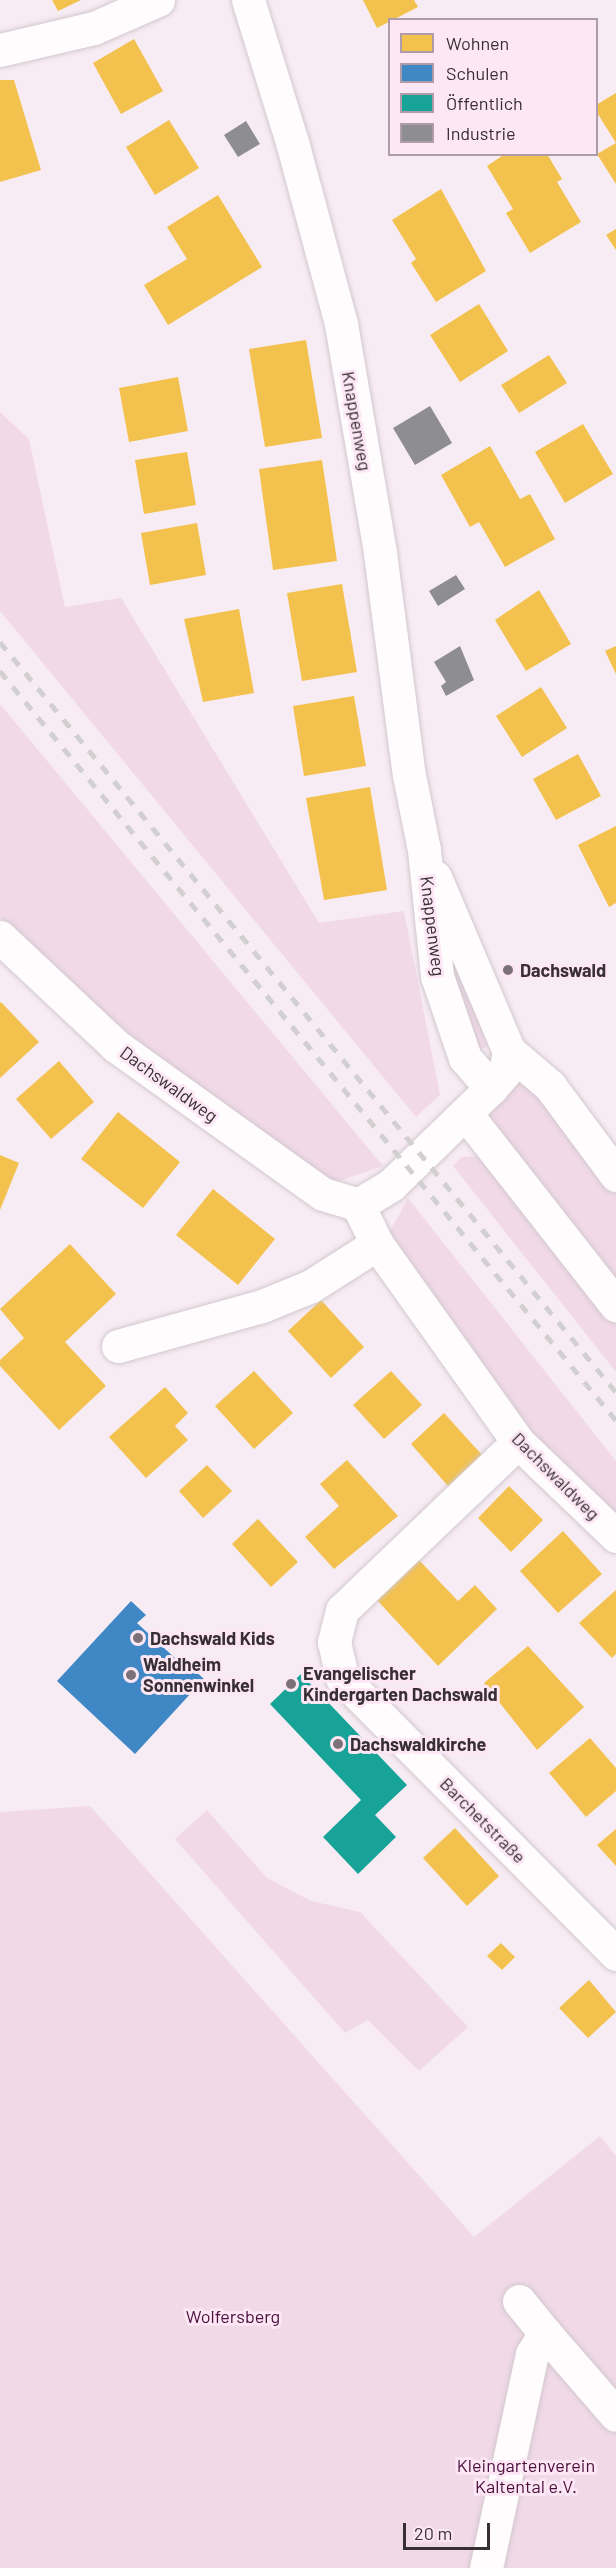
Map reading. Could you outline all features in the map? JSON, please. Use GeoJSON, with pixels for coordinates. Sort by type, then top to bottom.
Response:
{"type":"FeatureCollection","features":[{"type":"Feature","properties":{"kind":"street"},"geometry":{"type":"LineString","coordinates":[[0,50],[94,28],[158,0]]}},
{"type":"Feature","properties":{"kind":"street","name":"Knappenweg"},"geometry":{"type":"LineString","coordinates":[[248,0],[292,142],[340,324],[380,553],[409,775],[424,850],[437,976],[465,1058],[491,1088]]}},
{"type":"Feature","properties":{"kind":"street","name":"Knappenweg"},"geometry":{"type":"LineString","coordinates":[[424,850],[509,1051],[550,1086],[616,1174]]}},
{"type":"Feature","properties":{"kind":"street","name":"Dachswaldweg"},"geometry":{"type":"LineString","coordinates":[[0,937],[116,1046],[323,1194],[358,1205],[377,1244],[518,1442],[616,1536]]}},
{"type":"Feature","properties":{"kind":"street"},"geometry":{"type":"LineString","coordinates":[[358,1205],[391,1185],[466,1114],[505,1072],[509,1051]]}},
{"type":"Feature","properties":{"kind":"street"},"geometry":{"type":"LineString","coordinates":[[466,1114],[616,1305]]}},
{"type":"Feature","properties":{"kind":"street"},"geometry":{"type":"LineString","coordinates":[[118,1346],[262,1306],[310,1286],[377,1244]]}},
{"type":"Feature","properties":{"kind":"street","name":"Barchetstraße"},"geometry":{"type":"LineString","coordinates":[[518,1442],[342,1610],[334,1642],[342,1678],[616,1954]]}},
{"type":"Feature","properties":{"kind":"street"},"geometry":{"type":"LineString","coordinates":[[519,2301],[616,2415]]}},
{"type":"Feature","properties":{"kind":"street"},"geometry":{"type":"LineString","coordinates":[[486,2568],[532,2354],[545,2333]]}},
{"type":"Feature","properties":{"kind":"green space"},"geometry":{"type":"Polygon","coordinates":[[[0,412],[29,439],[65,607],[121,598],[319,923],[404,911],[440,1095],[416,1117],[0,611],[0,412]]]}},
{"type":"Feature","properties":{"kind":"green space"},"geometry":{"type":"Polygon","coordinates":[[[0,704],[383,1166],[337,1182],[311,1170],[117,1025],[0,917],[0,704]]]}},
{"type":"Feature","properties":{"kind":"green space"},"geometry":{"type":"Polygon","coordinates":[[[449,940],[488,1047],[470,1050],[441,942],[449,940]]]}},
{"type":"Feature","properties":{"kind":"green space"},"geometry":{"type":"Polygon","coordinates":[[[529,1073],[616,1194],[616,1291],[486,1115],[529,1073]]]}},
{"type":"Feature","properties":{"kind":"green space"},"geometry":{"type":"Polygon","coordinates":[[[486,1156],[616,1325],[616,1372],[453,1166],[461,1157],[486,1156]]]}},
{"type":"Feature","properties":{"kind":"green space"},"geometry":{"type":"Polygon","coordinates":[[[408,1198],[616,1461],[616,1526],[527,1439],[389,1233],[408,1198]]]}},
{"type":"Feature","properties":{"kind":"green space","name":"Wolfersberg"},"geometry":{"type":"Polygon","coordinates":[[[90,1806],[474,2237],[600,2136],[616,2156],[616,2568],[0,2568],[0,1812],[90,1806]]]}},
{"type":"Feature","properties":{"kind":"green space"},"geometry":{"type":"Polygon","coordinates":[[[207,1810],[267,1878],[311,1901],[360,1912],[468,2027],[419,2071],[368,2020],[345,2033],[175,1839],[207,1810]]]}},
{"type":"Feature","properties":{"kind":"building: Wohnen"},"geometry":{"type":"Polygon","coordinates":[[[52,0],[81,0],[58,11],[52,0]]]}},
{"type":"Feature","properties":{"kind":"building: Wohnen"},"geometry":{"type":"Polygon","coordinates":[[[363,0],[414,0],[418,7],[397,18],[388,18],[388,22],[377,28],[363,0]]]}},
{"type":"Feature","properties":{"kind":"building: Wohnen"},"geometry":{"type":"Polygon","coordinates":[[[134,39],[163,91],[121,114],[93,63],[134,39]]]}},
{"type":"Feature","properties":{"kind":"building: Wohnen"},"geometry":{"type":"Polygon","coordinates":[[[0,80],[14,80],[41,170],[0,182],[0,80]]]}},
{"type":"Feature","properties":{"kind":"building: Wohnen"},"geometry":{"type":"Polygon","coordinates":[[[616,93],[616,143],[598,114],[598,104],[616,93]]]}},
{"type":"Feature","properties":{"kind":"building: Wohnen"},"geometry":{"type":"Polygon","coordinates":[[[169,120],[199,168],[155,195],[126,147],[169,120]]]}},
{"type":"Feature","properties":{"kind":"building: Wohnen"},"geometry":{"type":"Polygon","coordinates":[[[616,143],[616,184],[598,156],[616,143]]]}},
{"type":"Feature","properties":{"kind":"building: Wohnen"},"geometry":{"type":"Polygon","coordinates":[[[502,156],[548,156],[562,179],[557,182],[581,222],[530,253],[506,213],[513,209],[487,166],[502,156]]]}},
{"type":"Feature","properties":{"kind":"building: Wohnen"},"geometry":{"type":"Polygon","coordinates":[[[441,189],[486,271],[436,302],[411,263],[416,259],[392,220],[441,189]]]}},
{"type":"Feature","properties":{"kind":"building: Wohnen"},"geometry":{"type":"Polygon","coordinates":[[[218,195],[262,267],[168,325],[144,285],[187,259],[167,227],[218,195]]]}},
{"type":"Feature","properties":{"kind":"building: Wohnen"},"geometry":{"type":"Polygon","coordinates":[[[616,229],[616,250],[606,235],[616,229]]]}},
{"type":"Feature","properties":{"kind":"building: Wohnen"},"geometry":{"type":"Polygon","coordinates":[[[479,304],[508,351],[460,382],[430,335],[479,304]]]}},
{"type":"Feature","properties":{"kind":"building: Wohnen"},"geometry":{"type":"Polygon","coordinates":[[[306,340],[322,438],[265,447],[249,349],[306,340]]]}},
{"type":"Feature","properties":{"kind":"building: Wohnen"},"geometry":{"type":"Polygon","coordinates":[[[549,355],[567,383],[519,413],[501,385],[549,355]]]}},
{"type":"Feature","properties":{"kind":"building: Wohnen"},"geometry":{"type":"Polygon","coordinates":[[[178,377],[188,431],[129,442],[119,388],[178,377]]]}},
{"type":"Feature","properties":{"kind":"building: Wohnen"},"geometry":{"type":"Polygon","coordinates":[[[583,424],[613,474],[565,503],[535,452],[583,424]]]}},
{"type":"Feature","properties":{"kind":"building: Wohnen"},"geometry":{"type":"Polygon","coordinates":[[[490,446],[520,499],[530,494],[555,539],[505,567],[479,522],[470,527],[441,475],[490,446]]]}},
{"type":"Feature","properties":{"kind":"building: Wohnen"},"geometry":{"type":"Polygon","coordinates":[[[187,452],[196,505],[144,514],[135,460],[187,452]]]}},
{"type":"Feature","properties":{"kind":"building: Wohnen"},"geometry":{"type":"Polygon","coordinates":[[[322,460],[337,561],[273,570],[259,469],[322,460]]]}},
{"type":"Feature","properties":{"kind":"building: Wohnen"},"geometry":{"type":"Polygon","coordinates":[[[197,523],[206,575],[150,585],[141,533],[197,523]]]}},
{"type":"Feature","properties":{"kind":"building: Wohnen"},"geometry":{"type":"Polygon","coordinates":[[[342,584],[357,672],[302,681],[287,593],[342,584]]]}},
{"type":"Feature","properties":{"kind":"building: Wohnen"},"geometry":{"type":"Polygon","coordinates":[[[539,590],[571,644],[526,671],[495,620],[539,590]]]}},
{"type":"Feature","properties":{"kind":"building: Wohnen"},"geometry":{"type":"Polygon","coordinates":[[[239,609],[254,693],[203,702],[184,619],[239,609]]]}},
{"type":"Feature","properties":{"kind":"building: Wohnen"},"geometry":{"type":"Polygon","coordinates":[[[616,646],[616,674],[605,651],[616,646]]]}},
{"type":"Feature","properties":{"kind":"building: Wohnen"},"geometry":{"type":"Polygon","coordinates":[[[541,687],[567,728],[522,757],[496,716],[541,687]]]}},
{"type":"Feature","properties":{"kind":"building: Wohnen"},"geometry":{"type":"Polygon","coordinates":[[[354,696],[366,766],[304,776],[293,706],[354,696]]]}},
{"type":"Feature","properties":{"kind":"building: Wohnen"},"geometry":{"type":"Polygon","coordinates":[[[578,754],[601,796],[556,820],[533,779],[578,754]]]}},
{"type":"Feature","properties":{"kind":"building: Wohnen"},"geometry":{"type":"Polygon","coordinates":[[[370,787],[387,890],[324,900],[306,798],[370,787]]]}},
{"type":"Feature","properties":{"kind":"building: Wohnen"},"geometry":{"type":"Polygon","coordinates":[[[616,826],[616,903],[609,907],[578,845],[616,826]]]}},
{"type":"Feature","properties":{"kind":"building: Wohnen"},"geometry":{"type":"Polygon","coordinates":[[[0,1003],[39,1042],[0,1078],[0,1003]]]}},
{"type":"Feature","properties":{"kind":"building: Wohnen"},"geometry":{"type":"Polygon","coordinates":[[[59,1061],[94,1102],[51,1139],[16,1099],[59,1061]]]}},
{"type":"Feature","properties":{"kind":"building: Wohnen"},"geometry":{"type":"Polygon","coordinates":[[[118,1112],[180,1162],[143,1208],[81,1159],[118,1112]]]}},
{"type":"Feature","properties":{"kind":"building: Wohnen"},"geometry":{"type":"Polygon","coordinates":[[[0,1155],[19,1163],[0,1210],[0,1155]]]}},
{"type":"Feature","properties":{"kind":"building: Wohnen"},"geometry":{"type":"Polygon","coordinates":[[[213,1189],[275,1239],[238,1285],[176,1235],[213,1189]]]}},
{"type":"Feature","properties":{"kind":"building: Wohnen"},"geometry":{"type":"Polygon","coordinates":[[[70,1244],[116,1294],[65,1342],[106,1386],[59,1430],[0,1366],[0,1360],[24,1338],[0,1309],[70,1244]]]}},
{"type":"Feature","properties":{"kind":"building: Wohnen"},"geometry":{"type":"Polygon","coordinates":[[[321,1300],[364,1347],[331,1378],[288,1331],[321,1300]]]}},
{"type":"Feature","properties":{"kind":"building: Wohnen"},"geometry":{"type":"Polygon","coordinates":[[[254,1371],[293,1413],[254,1449],[215,1406],[254,1371]]]}},
{"type":"Feature","properties":{"kind":"building: Wohnen"},"geometry":{"type":"Polygon","coordinates":[[[391,1371],[422,1405],[384,1439],[353,1405],[391,1371]]]}},
{"type":"Feature","properties":{"kind":"building: Wohnen"},"geometry":{"type":"Polygon","coordinates":[[[165,1387],[188,1413],[175,1426],[188,1440],[146,1478],[109,1437],[165,1387]]]}},
{"type":"Feature","properties":{"kind":"building: Wohnen"},"geometry":{"type":"Polygon","coordinates":[[[444,1413],[482,1455],[448,1486],[411,1444],[444,1413]]]}},
{"type":"Feature","properties":{"kind":"building: Wohnen"},"geometry":{"type":"Polygon","coordinates":[[[347,1460],[398,1516],[334,1569],[305,1537],[339,1506],[320,1484],[347,1460]]]}},
{"type":"Feature","properties":{"kind":"building: Wohnen"},"geometry":{"type":"Polygon","coordinates":[[[207,1465],[232,1491],[203,1518],[179,1491],[207,1465]]]}},
{"type":"Feature","properties":{"kind":"building: Wohnen"},"geometry":{"type":"Polygon","coordinates":[[[509,1486],[543,1520],[511,1552],[478,1518],[509,1486]]]}},
{"type":"Feature","properties":{"kind":"building: Wohnen"},"geometry":{"type":"Polygon","coordinates":[[[258,1519],[298,1562],[271,1587],[232,1544],[258,1519]]]}},
{"type":"Feature","properties":{"kind":"building: Wohnen"},"geometry":{"type":"Polygon","coordinates":[[[563,1531],[602,1574],[558,1613],[520,1571],[563,1531]]]}},
{"type":"Feature","properties":{"kind":"building: Wohnen"},"geometry":{"type":"Polygon","coordinates":[[[418,1559],[458,1601],[475,1585],[497,1609],[438,1666],[376,1599],[418,1559]]]}},
{"type":"Feature","properties":{"kind":"building: Wohnen"},"geometry":{"type":"Polygon","coordinates":[[[616,1590],[616,1654],[612,1658],[579,1623],[616,1590]]]}},
{"type":"Feature","properties":{"kind":"building: Wohnen"},"geometry":{"type":"Polygon","coordinates":[[[528,1646],[584,1707],[537,1750],[484,1683],[528,1646]]]}},
{"type":"Feature","properties":{"kind":"building: Wohnen"},"geometry":{"type":"Polygon","coordinates":[[[590,1738],[616,1768],[616,1791],[586,1817],[549,1773],[590,1738]]]}},
{"type":"Feature","properties":{"kind":"building: Wohnen"},"geometry":{"type":"Polygon","coordinates":[[[455,1828],[499,1876],[467,1906],[423,1858],[455,1828]]]}},
{"type":"Feature","properties":{"kind":"building: Wohnen"},"geometry":{"type":"Polygon","coordinates":[[[616,1829],[616,1866],[597,1845],[616,1829]]]}},
{"type":"Feature","properties":{"kind":"building: Wohnen"},"geometry":{"type":"Polygon","coordinates":[[[501,1943],[515,1957],[502,1970],[487,1956],[501,1943]]]}},
{"type":"Feature","properties":{"kind":"building: Wohnen"},"geometry":{"type":"Polygon","coordinates":[[[589,1980],[616,2012],[588,2038],[559,2008],[589,1980]]]}},
{"type":"Feature","properties":{"kind":"building: Schulen","name":"Waldheim Sonnenwinkel"},"geometry":{"type":"Polygon","coordinates":[[[131,1601],[146,1615],[137,1623],[189,1671],[192,1668],[204,1679],[135,1754],[57,1681],[131,1601]]]}},
{"type":"Feature","properties":{"kind":"building: Öffentlich","name":"Dachswaldkirche"},"geometry":{"type":"Polygon","coordinates":[[[301,1674],[407,1785],[375,1815],[396,1837],[358,1874],[323,1837],[361,1800],[270,1704],[301,1674]]]}},
{"type":"Feature","properties":{"kind":"building: Industrie"},"geometry":{"type":"Polygon","coordinates":[[[246,121],[260,144],[238,157],[224,135],[246,121]]]}},
{"type":"Feature","properties":{"kind":"building: Industrie"},"geometry":{"type":"Polygon","coordinates":[[[430,406],[452,443],[415,465],[393,428],[430,406]]]}},
{"type":"Feature","properties":{"kind":"building: Industrie"},"geometry":{"type":"Polygon","coordinates":[[[456,575],[465,589],[438,606],[429,591],[456,575]]]}},
{"type":"Feature","properties":{"kind":"building: Industrie"},"geometry":{"type":"Polygon","coordinates":[[[460,646],[474,680],[446,696],[441,686],[446,682],[434,662],[460,646]]]}},
{"type":"Feature","properties":{"kind":"railway"},"geometry":{"type":"LineString","coordinates":[[0,642],[616,1392]]}},
{"type":"Feature","properties":{"kind":"railway"},"geometry":{"type":"LineString","coordinates":[[0,671],[616,1420]]}},
{"type":"Feature","properties":{"kind":"place","name":"Dachswald"},"geometry":{"type":"Point","coordinates":[508,970]}},
{"type":"Feature","properties":{"kind":"place","name":"Dachswald Kids"},"geometry":{"type":"Point","coordinates":[138,1638]}},
{"type":"Feature","properties":{"kind":"place","name":"Waldheim Sonnenwinkel"},"geometry":{"type":"Point","coordinates":[131,1675]}},
{"type":"Feature","properties":{"kind":"place","name":"Evangelischer Kindergarten Dachswald"},"geometry":{"type":"Point","coordinates":[291,1684]}},
{"type":"Feature","properties":{"kind":"place","name":"Dachswaldkirche"},"geometry":{"type":"Point","coordinates":[338,1744]}},
{"type":"Feature","properties":{"kind":"park label","name":"Kleingartenverein Kaltental e.V."},"geometry":{"type":"Point","coordinates":[526,2476]}}]}
